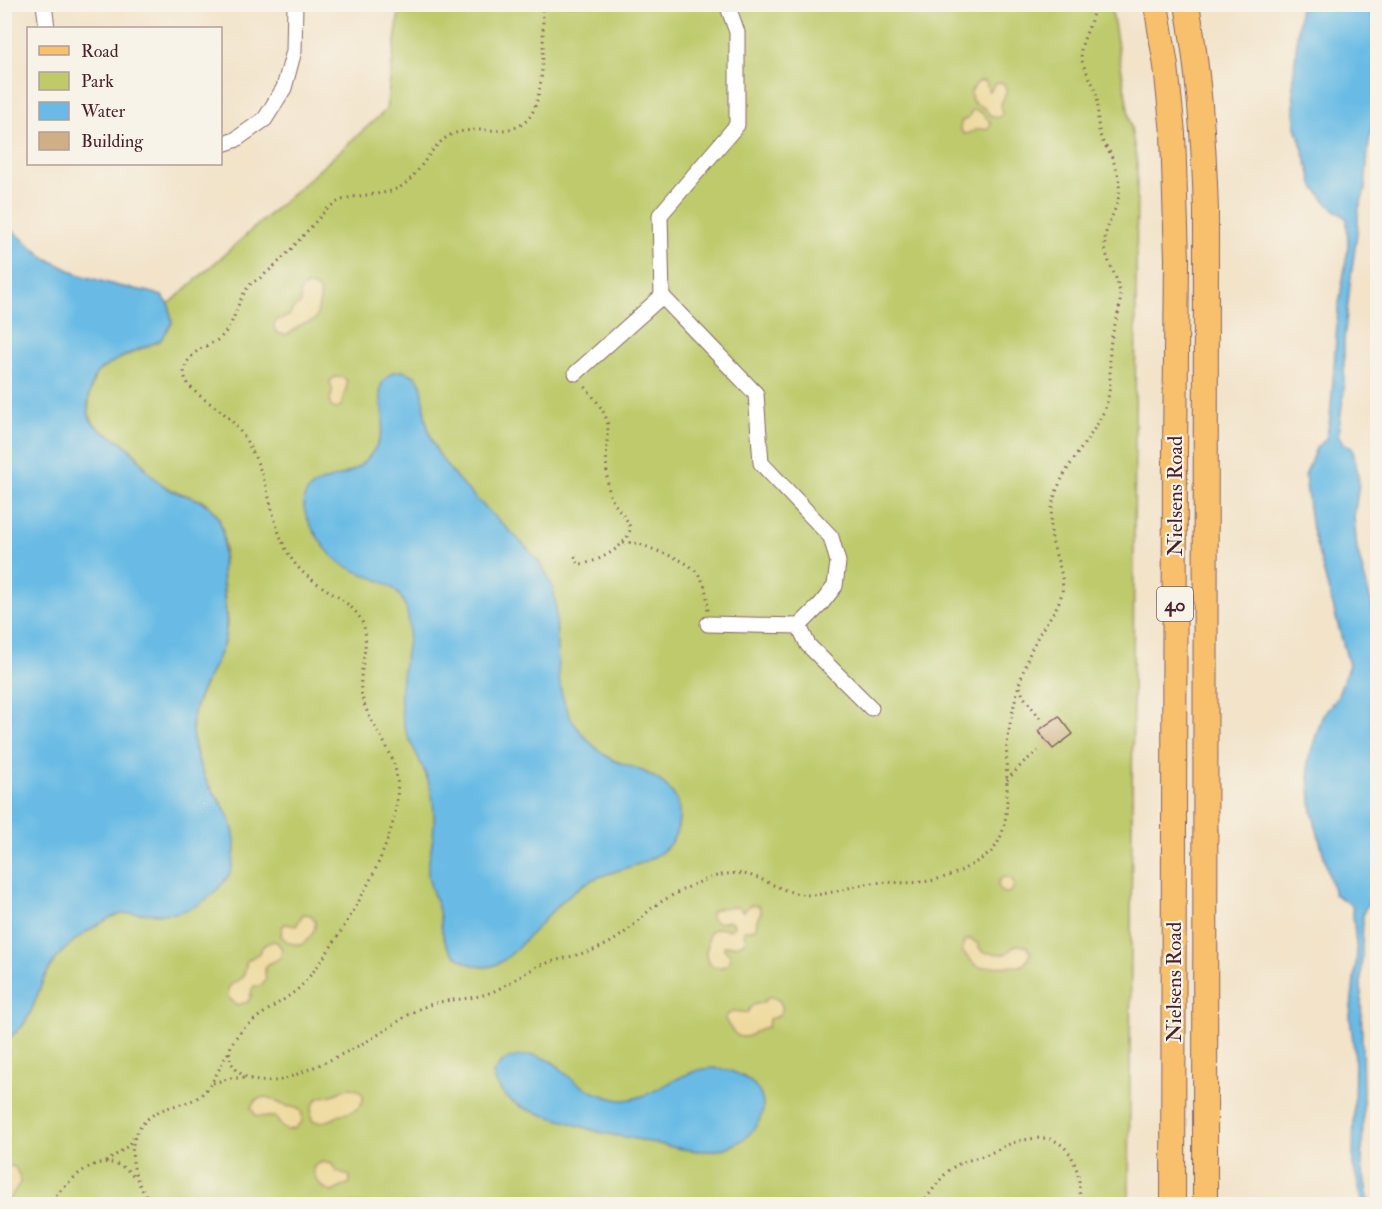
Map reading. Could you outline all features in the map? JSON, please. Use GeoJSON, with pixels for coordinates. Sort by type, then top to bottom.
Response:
{"type":"FeatureCollection","features":[{"type":"Feature","properties":{"kind":"main road","name":"Nielsens Road"},"geometry":{"type":"LineString","coordinates":[[1156,4],[1166,66],[1173,133],[1177,259],[1173,1204]]}},
{"type":"Feature","properties":{"kind":"main road","name":"Nielsens Road"},"geometry":{"type":"LineString","coordinates":[[1187,4],[1200,89],[1206,211],[1205,1204]]}},
{"type":"Feature","properties":{"kind":"street"},"geometry":{"type":"LineString","coordinates":[[45,4],[47,27]]}},
{"type":"Feature","properties":{"kind":"street"},"geometry":{"type":"LineString","coordinates":[[222,144],[235,140],[265,119],[284,88],[294,51],[295,4]]}},
{"type":"Feature","properties":{"kind":"street"},"geometry":{"type":"LineString","coordinates":[[708,624],[799,626],[835,586],[838,562],[831,537],[760,463],[756,394],[662,296],[660,215],[736,125],[737,32],[727,4]]}},
{"type":"Feature","properties":{"kind":"street"},"geometry":{"type":"LineString","coordinates":[[576,373],[662,296]]}},
{"type":"Feature","properties":{"kind":"street"},"geometry":{"type":"LineString","coordinates":[[799,626],[808,645],[871,708]]}},
{"type":"Feature","properties":{"kind":"path"},"geometry":{"type":"LineString","coordinates":[[48,1204],[71,1179],[83,1170],[106,1162],[128,1146],[140,1125],[147,1118],[156,1112],[198,1098],[213,1083],[233,1041],[243,1028],[297,990],[330,949],[370,880],[383,853],[396,799],[397,773],[389,750],[366,711],[360,688],[365,633],[362,621],[354,609],[311,581],[297,568],[285,549],[276,526],[262,474],[253,452],[239,428],[225,414],[195,393],[186,381],[186,365],[193,354],[216,342],[227,330],[249,285],[269,271],[333,204],[350,197],[390,191],[406,183],[437,145],[453,132],[474,129],[511,129],[526,123],[535,109],[539,87],[543,37],[542,4]]}},
{"type":"Feature","properties":{"kind":"path"},"geometry":{"type":"LineString","coordinates":[[213,1083],[231,1078],[247,1078],[263,1082],[281,1081],[332,1060],[357,1048],[423,1007],[438,1002],[489,994],[532,969],[605,946],[628,931],[657,903],[707,879],[728,873],[750,874],[792,893],[811,896],[861,884],[922,882],[949,876],[987,856],[998,844],[1004,823],[1007,796],[1007,745],[1020,683],[1031,647],[1058,605],[1063,593],[1063,578],[1052,543],[1051,519],[1054,496],[1077,454],[1095,428],[1110,393],[1110,348],[1120,303],[1120,290],[1104,239],[1118,207],[1121,192],[1112,156],[1102,141],[1098,127],[1097,96],[1081,57],[1082,45],[1093,14],[1094,4]]}},
{"type":"Feature","properties":{"kind":"path"},"geometry":{"type":"LineString","coordinates":[[575,556],[578,564],[585,564],[605,555],[628,537],[630,528],[629,523],[611,499],[608,488],[606,418],[576,373]]}},
{"type":"Feature","properties":{"kind":"path"},"geometry":{"type":"LineString","coordinates":[[622,543],[641,544],[684,561],[693,568],[703,579],[707,592],[708,624]]}},
{"type":"Feature","properties":{"kind":"path"},"geometry":{"type":"LineString","coordinates":[[1020,683],[1023,696],[1040,718]]}},
{"type":"Feature","properties":{"kind":"path"},"geometry":{"type":"LineString","coordinates":[[1007,780],[1038,751]]}},
{"type":"Feature","properties":{"kind":"path"},"geometry":{"type":"LineString","coordinates":[[228,1053],[232,1067],[247,1078]]}},
{"type":"Feature","properties":{"kind":"path"},"geometry":{"type":"LineString","coordinates":[[135,1134],[131,1152],[135,1177]]}},
{"type":"Feature","properties":{"kind":"path"},"geometry":{"type":"LineString","coordinates":[[922,1204],[943,1176],[956,1166],[1015,1142],[1051,1139],[1064,1146],[1073,1161],[1079,1177],[1081,1194],[1079,1204]]}},
{"type":"Feature","properties":{"kind":"path"},"geometry":{"type":"LineString","coordinates":[[106,1162],[128,1170],[135,1177],[147,1198],[155,1204]]}},
{"type":"Feature","properties":{"kind":"path"},"geometry":{"type":"LineString","coordinates":[[146,1204],[147,1198]]}},
{"type":"Feature","properties":{"kind":"green space"},"geometry":{"type":"Polygon","coordinates":[[[400,5],[1111,5],[1137,164],[1129,1204],[5,1204],[5,1039],[23,1025],[51,966],[82,933],[101,921],[125,913],[174,913],[220,801],[207,783],[199,763],[192,733],[194,711],[224,643],[227,624],[222,570],[225,548],[223,531],[218,516],[205,502],[169,489],[153,478],[136,454],[121,441],[100,430],[93,422],[88,412],[90,392],[96,373],[113,362],[160,341],[172,323],[169,304],[386,110],[400,5]]]}},
{"type":"Feature","properties":{"kind":"sand"},"geometry":{"type":"Polygon","coordinates":[[[980,81],[986,82],[988,91],[997,83],[1003,83],[1006,92],[1001,105],[1002,115],[1000,117],[991,116],[985,108],[972,101],[971,91],[980,81]]]}},
{"type":"Feature","properties":{"kind":"sand"},"geometry":{"type":"Polygon","coordinates":[[[973,110],[984,115],[991,125],[987,130],[980,129],[964,134],[960,129],[961,122],[969,117],[973,110]]]}},
{"type":"Feature","properties":{"kind":"sand"},"geometry":{"type":"Polygon","coordinates":[[[306,286],[316,288],[320,294],[316,318],[287,334],[276,332],[275,322],[289,316],[293,309],[301,303],[300,292],[306,286]]]}},
{"type":"Feature","properties":{"kind":"sand"},"geometry":{"type":"Polygon","coordinates":[[[335,377],[347,381],[343,403],[337,409],[331,407],[330,402],[332,388],[330,382],[335,377]]]}},
{"type":"Feature","properties":{"kind":"sand"},"geometry":{"type":"Polygon","coordinates":[[[1003,877],[1009,877],[1014,885],[1012,891],[1003,893],[998,888],[998,882],[1003,877]]]}},
{"type":"Feature","properties":{"kind":"sand"},"geometry":{"type":"Polygon","coordinates":[[[752,905],[759,906],[761,912],[756,928],[744,930],[746,937],[744,943],[724,946],[730,955],[727,965],[720,967],[710,964],[706,957],[709,933],[716,928],[730,930],[734,926],[733,922],[714,921],[711,918],[711,912],[721,908],[738,907],[743,912],[752,905]]]}},
{"type":"Feature","properties":{"kind":"sand"},"geometry":{"type":"Polygon","coordinates":[[[303,914],[311,915],[314,919],[314,932],[301,945],[289,943],[281,936],[282,927],[285,924],[296,926],[303,914]]]}},
{"type":"Feature","properties":{"kind":"sand"},"geometry":{"type":"Polygon","coordinates":[[[970,939],[977,943],[985,953],[1005,954],[1016,945],[1026,946],[1030,951],[1029,956],[1026,962],[1019,966],[979,967],[962,951],[964,941],[970,939]]]}},
{"type":"Feature","properties":{"kind":"sand"},"geometry":{"type":"Polygon","coordinates":[[[273,941],[277,942],[282,949],[281,957],[266,966],[266,979],[261,985],[254,986],[248,1002],[237,1005],[228,997],[228,989],[243,975],[247,961],[259,953],[264,945],[273,941]]]}},
{"type":"Feature","properties":{"kind":"sand"},"geometry":{"type":"Polygon","coordinates":[[[769,997],[779,1001],[782,1009],[778,1016],[769,1019],[768,1027],[744,1037],[734,1033],[725,1019],[727,1015],[734,1011],[747,1013],[752,1006],[764,1002],[769,997]]]}},
{"type":"Feature","properties":{"kind":"sand"},"geometry":{"type":"Polygon","coordinates":[[[349,1088],[361,1093],[363,1097],[360,1106],[331,1120],[312,1121],[312,1108],[316,1100],[349,1088]]]}},
{"type":"Feature","properties":{"kind":"sand"},"geometry":{"type":"Polygon","coordinates":[[[267,1097],[299,1110],[302,1122],[294,1129],[286,1130],[275,1117],[256,1116],[251,1108],[252,1105],[257,1099],[267,1097]]]}},
{"type":"Feature","properties":{"kind":"sand"},"geometry":{"type":"Polygon","coordinates":[[[322,1162],[332,1164],[336,1171],[350,1176],[350,1183],[332,1192],[325,1188],[314,1174],[314,1166],[322,1162]]]}},
{"type":"Feature","properties":{"kind":"sand"},"geometry":{"type":"Polygon","coordinates":[[[5,1167],[15,1167],[20,1183],[10,1198],[5,1201],[5,1167]]]}},
{"type":"Feature","properties":{"kind":"water"},"geometry":{"type":"Polygon","coordinates":[[[1300,5],[1370,5],[1377,40],[1377,94],[1368,150],[1365,190],[1358,211],[1344,341],[1344,390],[1338,435],[1343,443],[1352,448],[1355,459],[1359,483],[1354,517],[1357,549],[1377,625],[1378,888],[1363,914],[1361,984],[1362,1166],[1369,1204],[1363,1204],[1353,1164],[1355,1058],[1350,1017],[1357,954],[1352,905],[1334,894],[1312,811],[1308,761],[1322,717],[1337,697],[1349,665],[1312,529],[1305,476],[1316,448],[1326,439],[1330,419],[1338,309],[1348,249],[1347,219],[1329,205],[1314,187],[1295,123],[1293,85],[1300,5]]]}},
{"type":"Feature","properties":{"kind":"water"},"geometry":{"type":"Polygon","coordinates":[[[5,224],[44,257],[77,274],[118,286],[150,292],[162,296],[169,304],[172,323],[161,339],[116,360],[96,374],[92,381],[88,412],[93,424],[124,444],[150,474],[169,489],[209,506],[221,525],[225,636],[219,656],[198,699],[192,721],[192,733],[201,769],[233,827],[235,849],[230,873],[218,889],[198,905],[174,913],[131,913],[114,916],[71,944],[50,967],[27,1020],[5,1042],[5,224]]]}},
{"type":"Feature","properties":{"kind":"water"},"geometry":{"type":"Polygon","coordinates":[[[403,371],[420,382],[425,415],[434,445],[449,469],[532,554],[549,579],[555,602],[560,687],[565,706],[574,723],[607,757],[643,771],[665,785],[676,798],[678,806],[677,831],[661,852],[636,865],[594,879],[575,890],[512,954],[490,967],[467,963],[447,946],[429,880],[428,866],[434,823],[433,803],[428,779],[406,732],[401,709],[401,681],[409,628],[404,604],[398,594],[381,581],[349,568],[333,557],[314,532],[305,512],[305,496],[309,490],[319,483],[352,471],[372,453],[382,428],[383,413],[380,394],[382,383],[393,372],[403,371]]]}},
{"type":"Feature","properties":{"kind":"water"},"geometry":{"type":"Polygon","coordinates":[[[533,1055],[552,1062],[587,1088],[619,1100],[636,1098],[702,1069],[717,1068],[733,1072],[749,1080],[759,1091],[763,1103],[761,1115],[756,1127],[746,1137],[733,1145],[708,1151],[689,1150],[601,1132],[528,1110],[505,1096],[493,1074],[497,1068],[510,1058],[533,1055]]]}},
{"type":"Feature","properties":{"kind":"building"},"geometry":{"type":"Polygon","coordinates":[[[1059,716],[1073,734],[1053,749],[1038,731],[1059,716]]]}}]}
